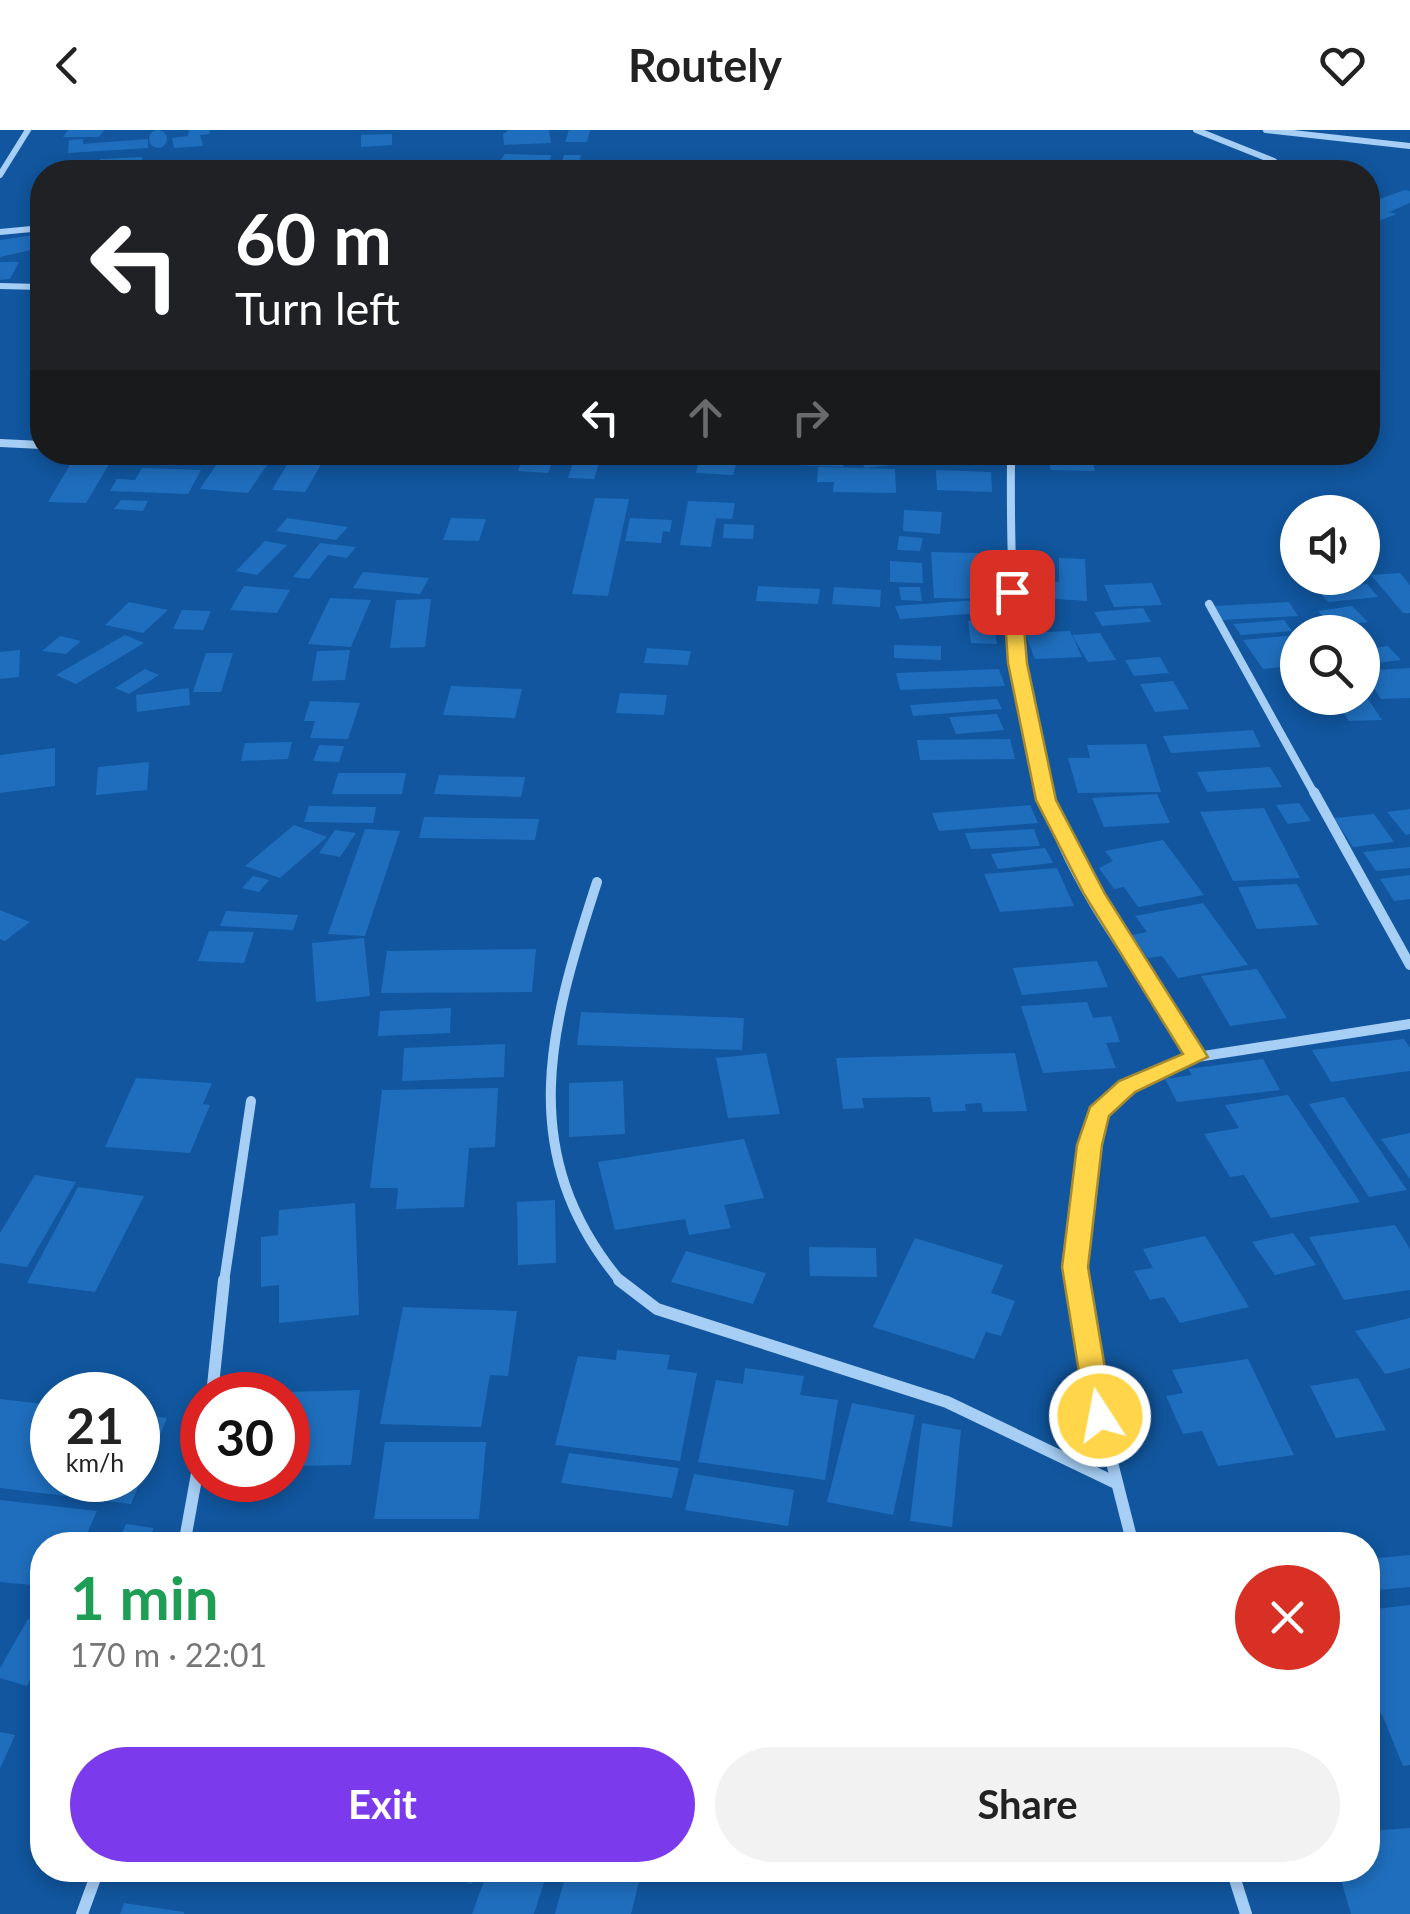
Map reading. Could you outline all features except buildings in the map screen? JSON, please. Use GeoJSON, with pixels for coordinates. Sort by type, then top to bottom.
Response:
{"type":"FeatureCollection","features":[{"type":"Feature","properties":{"kind":"street"},"geometry":{"type":"LineString","coordinates":[[0,176],[28,130]]}},
{"type":"Feature","properties":{"kind":"street"},"geometry":{"type":"LineString","coordinates":[[1196,130],[1271,160]]}},
{"type":"Feature","properties":{"kind":"street"},"geometry":{"type":"LineString","coordinates":[[1266,130],[1410,146]]}},
{"type":"Feature","properties":{"kind":"street"},"geometry":{"type":"LineString","coordinates":[[0,232],[30,229]]}},
{"type":"Feature","properties":{"kind":"street"},"geometry":{"type":"LineString","coordinates":[[0,286],[30,287]]}},
{"type":"Feature","properties":{"kind":"street"},"geometry":{"type":"LineString","coordinates":[[0,443],[30,445]]}},
{"type":"Feature","properties":{"kind":"street"},"geometry":{"type":"LineString","coordinates":[[1011,465],[1018,663],[1046,800],[1094,894],[1197,1057]]}},
{"type":"Feature","properties":{"kind":"street"},"geometry":{"type":"LineString","coordinates":[[1209,604],[1410,965]]}},
{"type":"Feature","properties":{"kind":"street"},"geometry":{"type":"LineString","coordinates":[[597,882],[562,992],[549,1068],[555,1142],[577,1222],[603,1265],[649,1305],[891,1381],[974,1412],[1044,1441],[1114,1482]]}},
{"type":"Feature","properties":{"kind":"street"},"geometry":{"type":"LineString","coordinates":[[1129,1532],[1092,1384],[1075,1267],[1090,1145],[1098,1112],[1127,1087],[1197,1057],[1410,1024]]}},
{"type":"Feature","properties":{"kind":"street"},"geometry":{"type":"LineString","coordinates":[[214,1372],[226,1252],[251,1101]]}},
{"type":"Feature","properties":{"kind":"street"},"geometry":{"type":"LineString","coordinates":[[186,1532],[192,1502]]}},
{"type":"Feature","properties":{"kind":"street"},"geometry":{"type":"LineString","coordinates":[[82,1914],[94,1882]]}},
{"type":"Feature","properties":{"kind":"street"},"geometry":{"type":"LineString","coordinates":[[1236,1882],[1246,1914]]}},
{"type":"Feature","properties":{"kind":"route"},"geometry":{"type":"LineString","coordinates":[[1012,592],[1018,663],[1046,800],[1066,846],[1094,894],[1197,1057],[1127,1087],[1098,1112],[1090,1145],[1075,1267],[1100,1416]]}}]}
